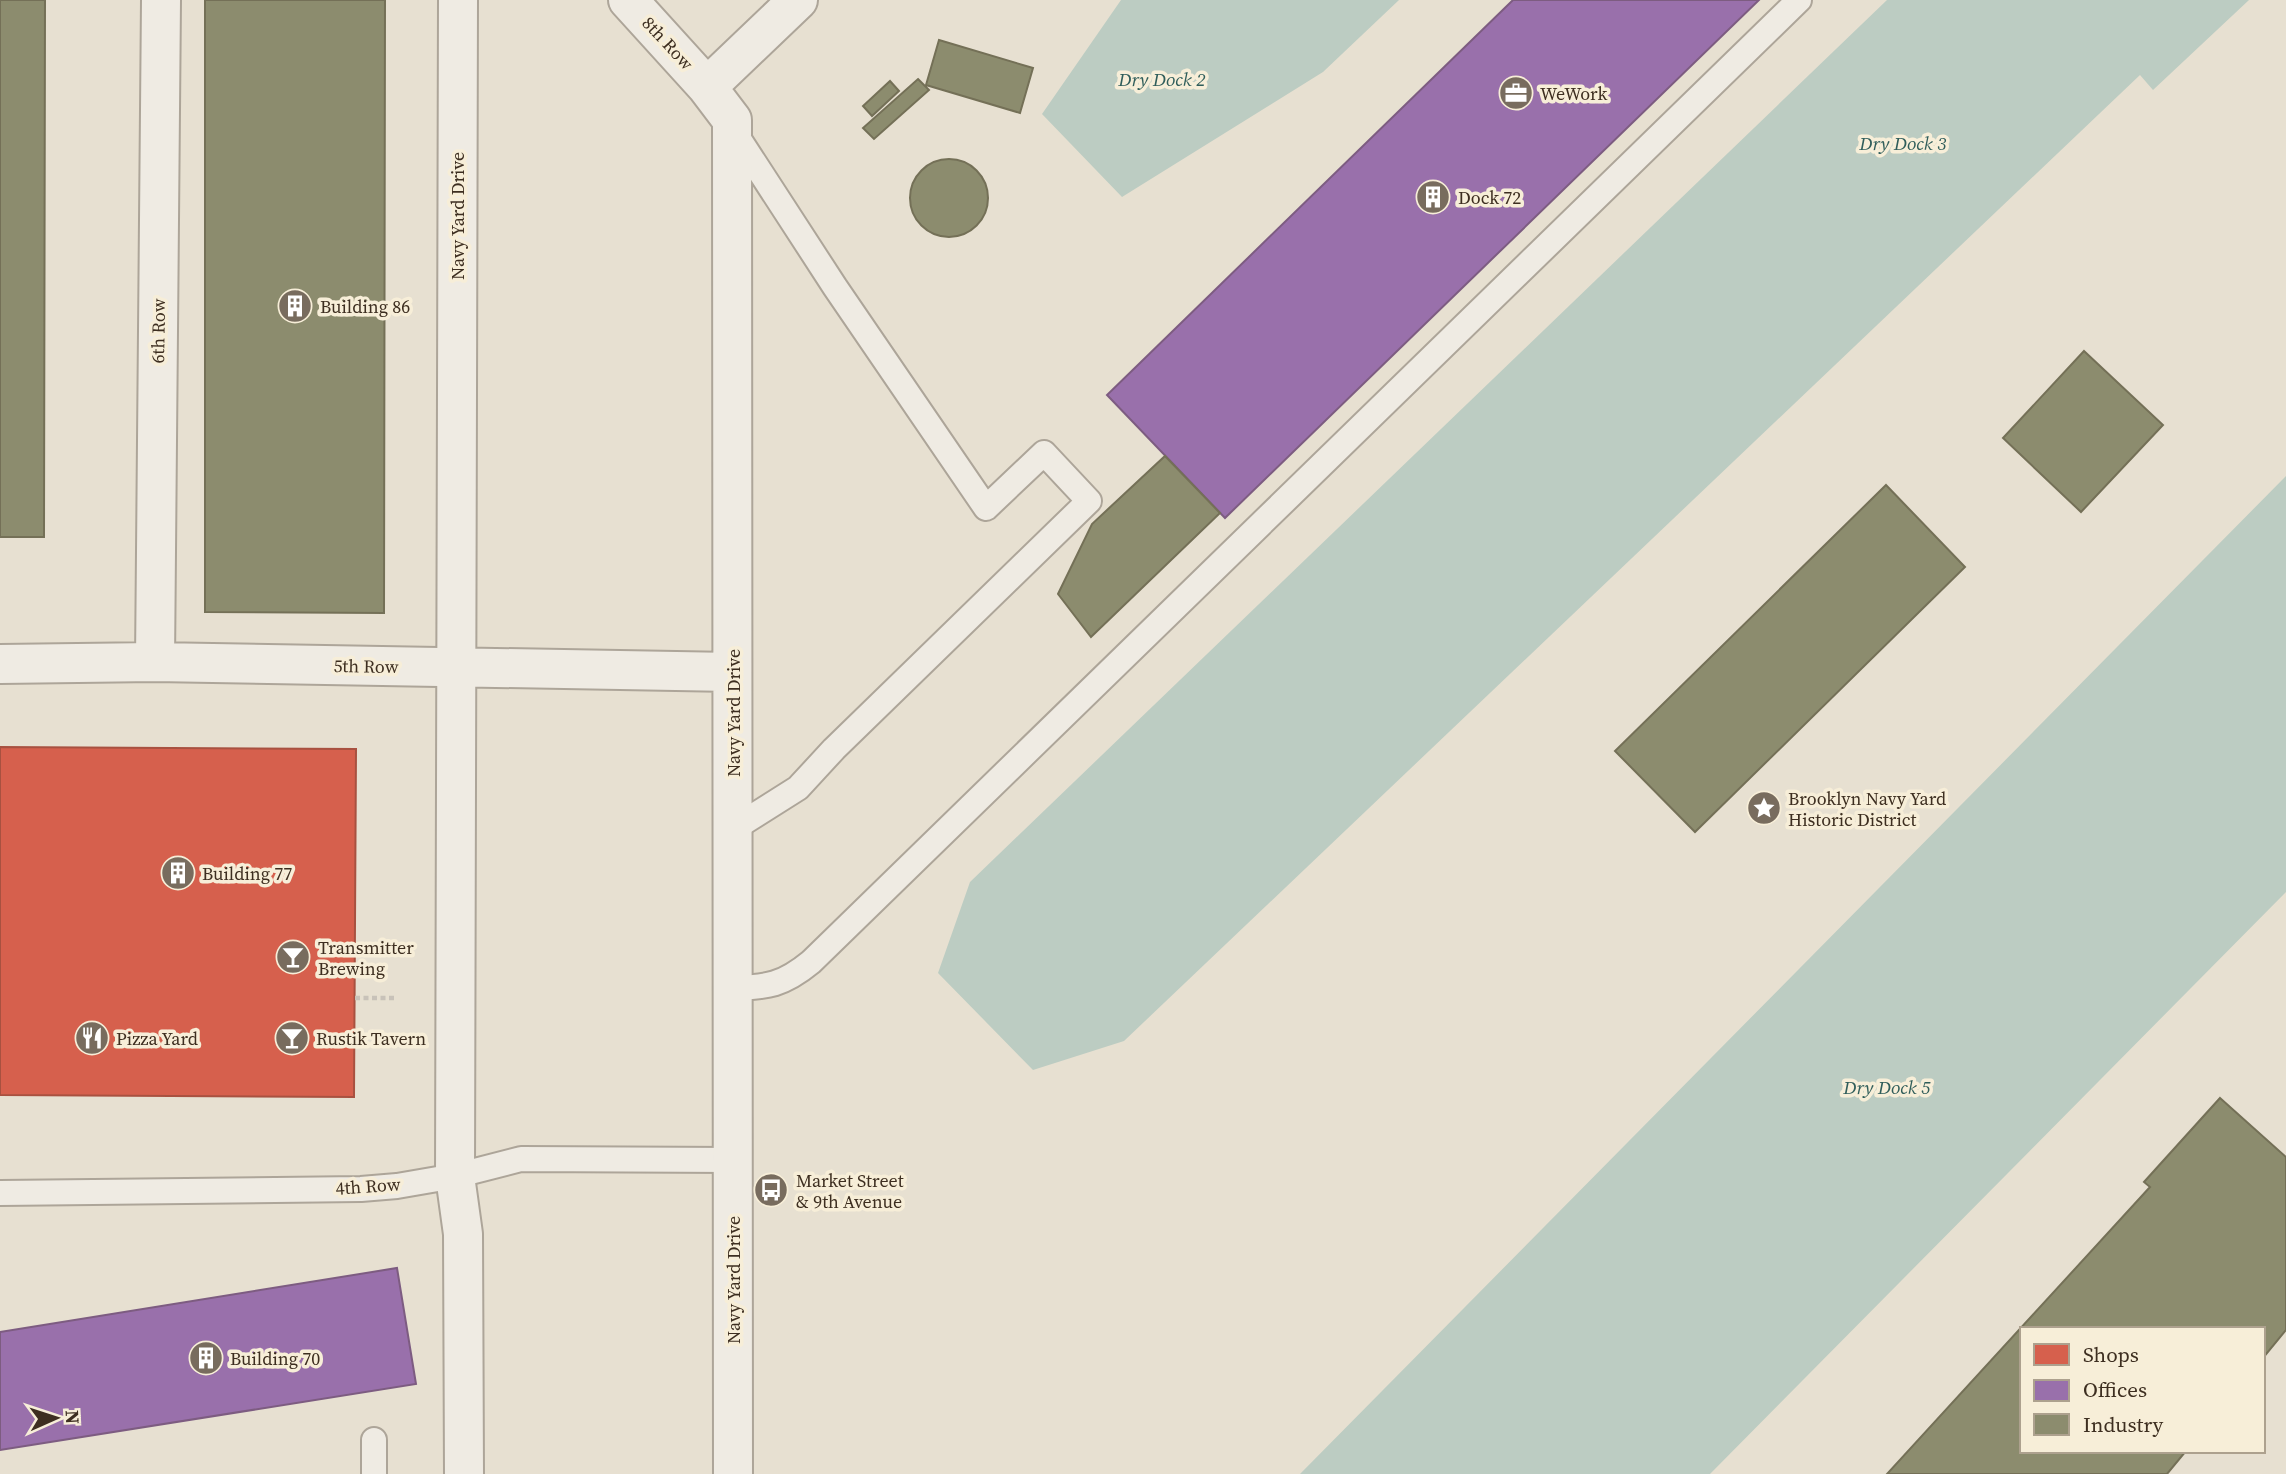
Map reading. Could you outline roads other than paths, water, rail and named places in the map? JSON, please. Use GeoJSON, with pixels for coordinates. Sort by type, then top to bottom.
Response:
{"type":"FeatureCollection","features":[{"type":"Feature","properties":{"kind":"street","name":"6th Row"},"geometry":{"type":"LineString","coordinates":[[155,662],[161,0]]}},
{"type":"Feature","properties":{"kind":"street","name":"Navy Yard Drive"},"geometry":{"type":"LineString","coordinates":[[455,1176],[458,0]]}},
{"type":"Feature","properties":{"kind":"street","name":"8th Row"},"geometry":{"type":"LineString","coordinates":[[628,0],[707,87]]}},
{"type":"Feature","properties":{"kind":"street"},"geometry":{"type":"LineString","coordinates":[[707,87],[798,0]]}},
{"type":"Feature","properties":{"kind":"street","name":"Navy Yard Drive"},"geometry":{"type":"LineString","coordinates":[[707,87],[732,120],[733,129],[733,1474]]}},
{"type":"Feature","properties":{"kind":"street","name":"5th Row"},"geometry":{"type":"LineString","coordinates":[[0,664],[155,662],[732,672]]}},
{"type":"Feature","properties":{"kind":"street"},"geometry":{"type":"LineString","coordinates":[[455,1176],[463,1234],[464,1474]]}},
{"type":"Feature","properties":{"kind":"lane"},"geometry":{"type":"LineString","coordinates":[[733,988],[775,985],[795,975],[811,962],[1799,0]]}},
{"type":"Feature","properties":{"kind":"lane"},"geometry":{"type":"LineString","coordinates":[[733,129],[835,287],[986,508],[1044,453],[1089,501],[834,749],[798,788],[733,829]]}},
{"type":"Feature","properties":{"kind":"lane","name":"4th Row"},"geometry":{"type":"LineString","coordinates":[[0,1193],[361,1189],[455,1176],[521,1159],[733,1160]]}},
{"type":"Feature","properties":{"kind":"lane"},"geometry":{"type":"LineString","coordinates":[[374,1440],[374,1474]]}},
{"type":"Feature","properties":{"kind":"water","name":"Dry Dock 2"},"geometry":{"type":"Polygon","coordinates":[[[1121,0],[1399,0],[1323,72],[1122,197],[1042,114],[1121,0]]]}},
{"type":"Feature","properties":{"kind":"water","name":"Dry Dock 3"},"geometry":{"type":"Polygon","coordinates":[[[1887,0],[2249,0],[2153,90],[2140,75],[1124,1041],[1033,1070],[938,973],[970,882],[1887,0]]]}},
{"type":"Feature","properties":{"kind":"water","name":"Dry Dock 5"},"geometry":{"type":"Polygon","coordinates":[[[2286,476],[2286,892],[1710,1474],[1300,1474],[2286,476]]]}},
{"type":"Feature","properties":{"kind":"place","name":"WeWork"},"geometry":{"type":"Point","coordinates":[1516,93]}},
{"type":"Feature","properties":{"kind":"place","name":"Dock 72"},"geometry":{"type":"Point","coordinates":[1433,197]}},
{"type":"Feature","properties":{"kind":"place","name":"Building 86"},"geometry":{"type":"Point","coordinates":[295,306]}},
{"type":"Feature","properties":{"kind":"place","name":"Brooklyn Navy Yard Historic District"},"geometry":{"type":"Point","coordinates":[1764,808]}},
{"type":"Feature","properties":{"kind":"place","name":"Building 77"},"geometry":{"type":"Point","coordinates":[178,873]}},
{"type":"Feature","properties":{"kind":"place","name":"Transmitter Brewing"},"geometry":{"type":"Point","coordinates":[293,957]}},
{"type":"Feature","properties":{"kind":"place","name":"Pizza Yard"},"geometry":{"type":"Point","coordinates":[92,1038]}},
{"type":"Feature","properties":{"kind":"place","name":"Rustik Tavern"},"geometry":{"type":"Point","coordinates":[292,1038]}},
{"type":"Feature","properties":{"kind":"place","name":"Market Street & 9th Avenue"},"geometry":{"type":"Point","coordinates":[771,1190]}},
{"type":"Feature","properties":{"kind":"place","name":"Building 70"},"geometry":{"type":"Point","coordinates":[206,1358]}}]}
